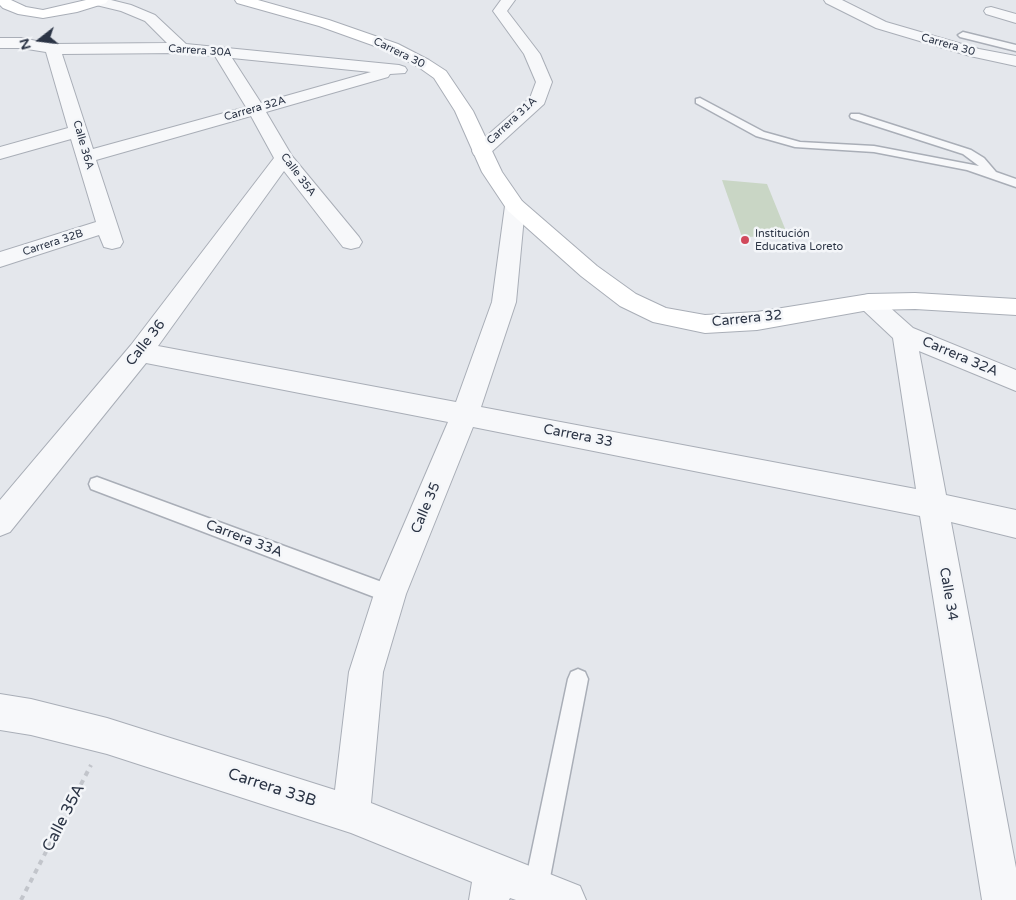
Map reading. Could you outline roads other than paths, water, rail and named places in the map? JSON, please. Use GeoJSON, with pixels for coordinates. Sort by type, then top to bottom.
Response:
{"type":"FeatureCollection","features":[{"type":"Feature","properties":{"kind":"street"},"geometry":{"type":"LineString","coordinates":[[3,0],[8,5],[23,11],[43,14],[106,2],[150,18],[181,48]]}},
{"type":"Feature","properties":{"kind":"street","name":"Carrera 30"},"geometry":{"type":"LineString","coordinates":[[242,0],[324,22],[392,47],[440,75],[464,111],[492,172],[515,206]]}},
{"type":"Feature","properties":{"kind":"street","name":"Carrera 31A"},"geometry":{"type":"LineString","coordinates":[[481,151],[538,100],[544,82],[532,54],[500,11],[508,0]]}},
{"type":"Feature","properties":{"kind":"street","name":"Carrera 30"},"geometry":{"type":"LineString","coordinates":[[831,0],[881,25],[976,53],[1016,62]]}},
{"type":"Feature","properties":{"kind":"street"},"geometry":{"type":"LineString","coordinates":[[991,11],[1016,19]]}},
{"type":"Feature","properties":{"kind":"street","name":"Carrera 30A"},"geometry":{"type":"LineString","coordinates":[[0,43],[21,43],[53,49],[181,48],[399,70]]}},
{"type":"Feature","properties":{"kind":"street","name":"Calle 36A"},"geometry":{"type":"LineString","coordinates":[[53,49],[109,234]]}},
{"type":"Feature","properties":{"kind":"street","name":"Calle 35A"},"geometry":{"type":"LineString","coordinates":[[220,52],[284,158],[352,242]]}},
{"type":"Feature","properties":{"kind":"street","name":"Carrera 32A"},"geometry":{"type":"LineString","coordinates":[[87,157],[422,63]]}},
{"type":"Feature","properties":{"kind":"street"},"geometry":{"type":"LineString","coordinates":[[0,153],[79,131]]}},
{"type":"Feature","properties":{"kind":"street","name":"Calle 36"},"geometry":{"type":"LineString","coordinates":[[0,522],[140,352],[284,158]]}},
{"type":"Feature","properties":{"kind":"street","name":"Carrera 32"},"geometry":{"type":"LineString","coordinates":[[515,206],[588,272],[628,300],[661,316],[705,324],[757,321],[869,302],[915,301],[1016,307]]}},
{"type":"Feature","properties":{"kind":"street","name":"Calle 35"},"geometry":{"type":"LineString","coordinates":[[351,814],[366,672],[390,594],[465,414],[504,302],[515,206]]}},
{"type":"Feature","properties":{"kind":"street","name":"Carrera 32B"},"geometry":{"type":"LineString","coordinates":[[0,260],[109,234]]}},
{"type":"Feature","properties":{"kind":"street"},"geometry":{"type":"LineString","coordinates":[[869,302],[904,334]]}},
{"type":"Feature","properties":{"kind":"street","name":"Carrera 32A"},"geometry":{"type":"LineString","coordinates":[[904,334],[1016,381]]}},
{"type":"Feature","properties":{"kind":"street","name":"Calle 34"},"geometry":{"type":"LineString","coordinates":[[904,334],[1002,900]]}},
{"type":"Feature","properties":{"kind":"street","name":"Carrera 33"},"geometry":{"type":"LineString","coordinates":[[140,352],[933,505],[1016,524]]}},
{"type":"Feature","properties":{"kind":"street","name":"Carrera 33B"},"geometry":{"type":"LineString","coordinates":[[0,712],[31,717],[106,736],[351,814],[492,886],[551,894]]}},
{"type":"Feature","properties":{"kind":"lane"},"geometry":{"type":"LineString","coordinates":[[964,35],[1016,48]]}},
{"type":"Feature","properties":{"kind":"lane"},"geometry":{"type":"LineString","coordinates":[[700,101],[760,134],[799,145],[874,149],[991,173],[1016,183]]}},
{"type":"Feature","properties":{"kind":"lane"},"geometry":{"type":"LineString","coordinates":[[855,116],[967,152],[980,160],[991,173]]}},
{"type":"Feature","properties":{"kind":"lane","name":"Carrera 33A"},"geometry":{"type":"LineString","coordinates":[[97,484],[390,594]]}},
{"type":"Feature","properties":{"kind":"lane","name":"Carrera 33B"},"geometry":{"type":"LineString","coordinates":[[551,894],[578,678]]}},
{"type":"Feature","properties":{"kind":"place","name":"Institución Educativa Loreto"},"geometry":{"type":"Point","coordinates":[745,240]}}]}
